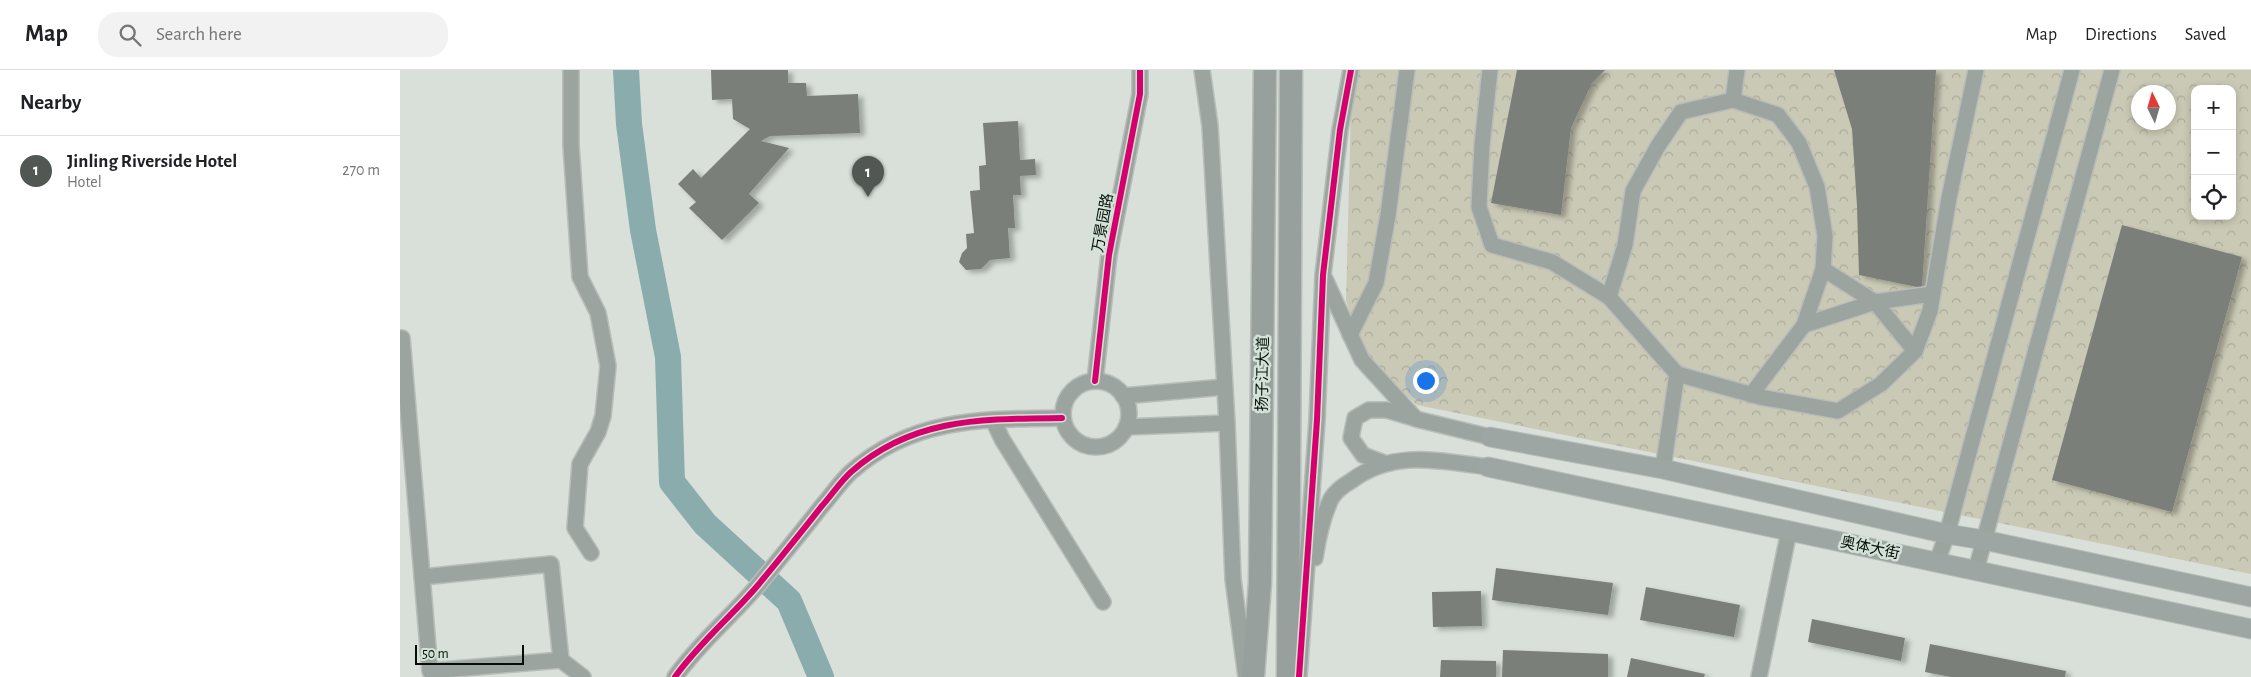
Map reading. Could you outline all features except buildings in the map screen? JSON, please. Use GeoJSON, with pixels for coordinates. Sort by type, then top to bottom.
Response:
{"type":"FeatureCollection","features":[{"type":"Feature","properties":{"kind":"highway","name":"扬子江大道"},"geometry":{"type":"LineString","coordinates":[[1253,677],[1260,583],[1265,70]]}},
{"type":"Feature","properties":{"kind":"highway","name":"扬子江大道"},"geometry":{"type":"LineString","coordinates":[[1288,677],[1290,70]]}},
{"type":"Feature","properties":{"kind":"main road","name":"奥体大街"},"geometry":{"type":"LineString","coordinates":[[1490,437],[1663,469],[1947,534],[1984,540],[2251,597]]}},
{"type":"Feature","properties":{"kind":"main road","name":"奥体大街"},"geometry":{"type":"LineString","coordinates":[[1488,467],[2251,629]]}},
{"type":"Feature","properties":{"kind":"street"},"geometry":{"type":"LineString","coordinates":[[571,70],[571,145],[580,277],[598,314],[608,366],[603,416],[598,432],[580,464],[575,528],[591,553]]}},
{"type":"Feature","properties":{"kind":"street","name":"万景园路"},"geometry":{"type":"LineString","coordinates":[[1095,381],[1109,255],[1140,94],[1140,70]]}},
{"type":"Feature","properties":{"kind":"street"},"geometry":{"type":"LineString","coordinates":[[1202,70],[1210,126],[1227,424],[1233,579],[1246,677]]}},
{"type":"Feature","properties":{"kind":"street"},"geometry":{"type":"LineString","coordinates":[[1298,677],[1317,420],[1323,275],[1340,130],[1351,70]]}},
{"type":"Feature","properties":{"kind":"street"},"geometry":{"type":"LineString","coordinates":[[1350,335],[1376,282],[1388,214],[1407,70]]}},
{"type":"Feature","properties":{"kind":"street"},"geometry":{"type":"LineString","coordinates":[[1490,70],[1482,145],[1479,206],[1492,245],[1552,262],[1609,297],[1677,374],[1751,395],[1838,411],[1881,384],[1915,351],[1930,311],[1949,198],[1976,70]]}},
{"type":"Feature","properties":{"kind":"street"},"geometry":{"type":"LineString","coordinates":[[1733,100],[1737,70]]}},
{"type":"Feature","properties":{"kind":"street"},"geometry":{"type":"LineString","coordinates":[[1936,562],[1947,534],[2072,70]]}},
{"type":"Feature","properties":{"kind":"street"},"geometry":{"type":"LineString","coordinates":[[1976,570],[2112,70]]}},
{"type":"Feature","properties":{"kind":"street"},"geometry":{"type":"LineString","coordinates":[[1609,297],[1625,245],[1633,191],[1658,146],[1681,112],[1733,100],[1778,115],[1799,143],[1817,187],[1825,236],[1823,269],[1804,325],[1751,395]]}},
{"type":"Feature","properties":{"kind":"street"},"geometry":{"type":"LineString","coordinates":[[1823,269],[1875,302],[1915,351]]}},
{"type":"Feature","properties":{"kind":"street"},"geometry":{"type":"LineString","coordinates":[[1323,275],[1362,360],[1416,419]]}},
{"type":"Feature","properties":{"kind":"street"},"geometry":{"type":"LineString","coordinates":[[1804,325],[1875,302],[1932,294]]}},
{"type":"Feature","properties":{"kind":"street"},"geometry":{"type":"LineString","coordinates":[[402,338],[430,671],[561,660],[583,677]]}},
{"type":"Feature","properties":{"kind":"street"},"geometry":{"type":"LineString","coordinates":[[1663,469],[1677,374]]}},
{"type":"Feature","properties":{"kind":"street"},"geometry":{"type":"LineString","coordinates":[[1095,381],[1106,383],[1116,388],[1124,396],[1128,412],[1126,428],[1120,437],[1112,443],[1102,447],[1080,444],[1065,429],[1062,418],[1067,397],[1074,389],[1084,383],[1095,381]]}},
{"type":"Feature","properties":{"kind":"street"},"geometry":{"type":"LineString","coordinates":[[1124,396],[1224,387]]}},
{"type":"Feature","properties":{"kind":"street"},"geometry":{"type":"LineString","coordinates":[[1384,463],[1363,455],[1351,438],[1356,418],[1369,410],[1387,410],[1490,437]]}},
{"type":"Feature","properties":{"kind":"street"},"geometry":{"type":"LineString","coordinates":[[675,677],[687,660],[757,586],[850,473],[899,439],[940,426],[993,420],[1062,418]]}},
{"type":"Feature","properties":{"kind":"street"},"geometry":{"type":"LineString","coordinates":[[993,420],[1002,439],[1103,602]]}},
{"type":"Feature","properties":{"kind":"street"},"geometry":{"type":"LineString","coordinates":[[1126,428],[1227,424]]}},
{"type":"Feature","properties":{"kind":"street"},"geometry":{"type":"LineString","coordinates":[[1302,626],[1320,531],[1332,497],[1362,472],[1384,463],[1413,458],[1488,467]]}},
{"type":"Feature","properties":{"kind":"street"},"geometry":{"type":"LineString","coordinates":[[1759,677],[1789,531]]}},
{"type":"Feature","properties":{"kind":"street"},"geometry":{"type":"LineString","coordinates":[[422,578],[551,564],[561,660]]}},
{"type":"Feature","properties":{"kind":"green space"},"geometry":{"type":"Polygon","coordinates":[[[1352,70],[2251,70],[2251,574],[1417,405],[1391,381],[1372,359],[1364,347],[1351,318],[1346,300],[1352,70]]]}},
{"type":"Feature","properties":{"kind":"waterway"},"geometry":{"type":"LineString","coordinates":[[626,70],[629,124],[643,230],[668,357],[672,482],[705,524],[789,601],[821,677]]}},
{"type":"Feature","properties":{"kind":"cycle path"},"geometry":{"type":"LineString","coordinates":[[1095,381],[1109,255],[1140,94],[1140,70]]}},
{"type":"Feature","properties":{"kind":"cycle path"},"geometry":{"type":"LineString","coordinates":[[1299,677],[1317,420],[1323,275],[1340,130],[1351,70]]}},
{"type":"Feature","properties":{"kind":"cycle path"},"geometry":{"type":"LineString","coordinates":[[675,677],[694,653],[759,584],[843,480],[875,454],[899,441],[924,431],[950,425],[1005,419],[1062,418]]}},
{"type":"Feature","properties":{"kind":"place","name":"Jinling Riverside Hotel"},"geometry":{"type":"Point","coordinates":[868,197]}}]}
